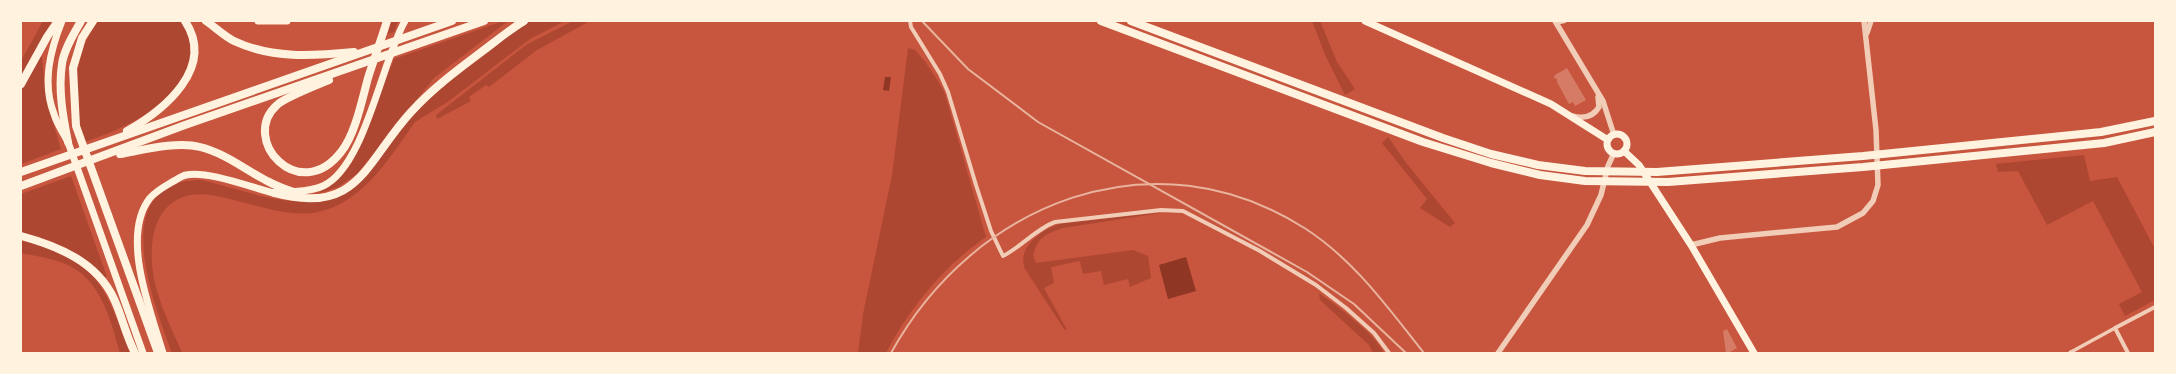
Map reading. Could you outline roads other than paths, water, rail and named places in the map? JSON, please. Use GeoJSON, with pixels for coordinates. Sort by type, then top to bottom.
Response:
{"type":"FeatureCollection","features":[{"type":"Feature","properties":{"kind":"highway"},"geometry":{"type":"LineString","coordinates":[[21,84],[47,37],[58,21]]}},
{"type":"Feature","properties":{"kind":"highway"},"geometry":{"type":"LineString","coordinates":[[68,142],[61,106],[62,63],[71,38],[81,21]]}},
{"type":"Feature","properties":{"kind":"highway"},"geometry":{"type":"LineString","coordinates":[[93,21],[82,38],[73,68],[76,126],[158,353]]}},
{"type":"Feature","properties":{"kind":"highway"},"geometry":{"type":"LineString","coordinates":[[101,144],[129,130],[168,103],[186,80],[194,58],[192,31],[185,21]]}},
{"type":"Feature","properties":{"kind":"highway"},"geometry":{"type":"LineString","coordinates":[[206,21],[233,41],[274,54],[323,55],[368,50]]}},
{"type":"Feature","properties":{"kind":"highway"},"geometry":{"type":"LineString","coordinates":[[384,21],[384,32]]}},
{"type":"Feature","properties":{"kind":"highway"},"geometry":{"type":"LineString","coordinates":[[365,62],[277,104],[266,120],[266,140],[272,154],[280,163],[292,170],[309,173],[325,167],[342,152],[357,118],[388,21]]}},
{"type":"Feature","properties":{"kind":"highway"},"geometry":{"type":"LineString","coordinates":[[21,172],[452,21]]}},
{"type":"Feature","properties":{"kind":"highway"},"geometry":{"type":"LineString","coordinates":[[21,186],[185,125],[484,21]]}},
{"type":"Feature","properties":{"kind":"highway"},"geometry":{"type":"LineString","coordinates":[[274,193],[294,199],[313,200],[334,195],[350,186],[366,172],[410,112],[434,88],[524,21]]}},
{"type":"Feature","properties":{"kind":"highway"},"geometry":{"type":"LineString","coordinates":[[1101,21],[1423,142],[1498,165],[1540,175],[1585,181],[1636,183],[1863,166],[2104,143],[2155,132]]}},
{"type":"Feature","properties":{"kind":"highway"},"geometry":{"type":"LineString","coordinates":[[1131,21],[1444,138],[1491,154],[1538,165],[1585,170],[1657,172],[1863,156],[2101,132],[2155,121]]}},
{"type":"Feature","properties":{"kind":"highway"},"geometry":{"type":"LineString","coordinates":[[103,156],[170,146],[199,146],[222,155],[275,187],[294,192]]}},
{"type":"Feature","properties":{"kind":"highway"},"geometry":{"type":"LineString","coordinates":[[21,236],[67,252],[95,271],[114,298],[135,353]]}},
{"type":"Feature","properties":{"kind":"main road"},"geometry":{"type":"LineString","coordinates":[[62,21],[52,46],[47,75],[53,114],[68,142],[143,353]]}},
{"type":"Feature","properties":{"kind":"main road"},"geometry":{"type":"LineString","coordinates":[[258,21],[287,21]]}},
{"type":"Feature","properties":{"kind":"main road"},"geometry":{"type":"LineString","coordinates":[[1365,21],[1551,104],[1611,137],[1620,135],[1625,139],[1627,145],[1624,151],[1614,154],[1608,148],[1611,137]]}},
{"type":"Feature","properties":{"kind":"main road"},"geometry":{"type":"LineString","coordinates":[[163,353],[144,289],[137,242],[140,220],[150,198],[162,187],[186,175],[208,175],[274,193],[308,191],[324,186],[336,176],[352,155],[371,114],[403,23]]}},
{"type":"Feature","properties":{"kind":"main road"},"geometry":{"type":"LineString","coordinates":[[1624,151],[1639,165],[1691,245],[1754,353]]}},
{"type":"Feature","properties":{"kind":"street"},"geometry":{"type":"LineString","coordinates":[[910,21],[910,27],[940,74],[948,92],[991,231],[1002,256],[1013,251],[1047,225],[1055,222],[1161,210],[1184,211],[1260,251],[1316,285],[1346,308],[1374,333],[1388,352]]}},
{"type":"Feature","properties":{"kind":"street"},"geometry":{"type":"LineString","coordinates":[[1565,21],[1556,22],[1608,112],[1611,137]]}},
{"type":"Feature","properties":{"kind":"street"},"geometry":{"type":"LineString","coordinates":[[1691,245],[1720,238],[1837,227],[1850,221],[1866,209],[1873,201],[1878,185],[1876,130],[1864,21]]}},
{"type":"Feature","properties":{"kind":"street"},"geometry":{"type":"LineString","coordinates":[[1866,38],[1871,21]]}},
{"type":"Feature","properties":{"kind":"street"},"geometry":{"type":"LineString","coordinates":[[1572,116],[1587,117],[1596,111],[1599,104],[1596,89]]}},
{"type":"Feature","properties":{"kind":"street"},"geometry":{"type":"LineString","coordinates":[[1498,353],[1554,276],[1587,225],[1601,195],[1608,166],[1614,154]]}},
{"type":"Feature","properties":{"kind":"street"},"geometry":{"type":"LineString","coordinates":[[2070,353],[2155,307]]}},
{"type":"Feature","properties":{"kind":"street"},"geometry":{"type":"LineString","coordinates":[[2114,328],[2128,353]]}},
{"type":"Feature","properties":{"kind":"railway"},"geometry":{"type":"LineString","coordinates":[[922,21],[968,69],[1038,122],[1307,272],[1354,304],[1406,353]]}},
{"type":"Feature","properties":{"kind":"railway"},"geometry":{"type":"LineString","coordinates":[[891,353],[926,300],[969,256],[1019,222],[1073,198],[1130,185],[1189,186],[1248,200],[1306,229],[1324,242],[1355,270],[1384,302],[1424,353]]}}]}
